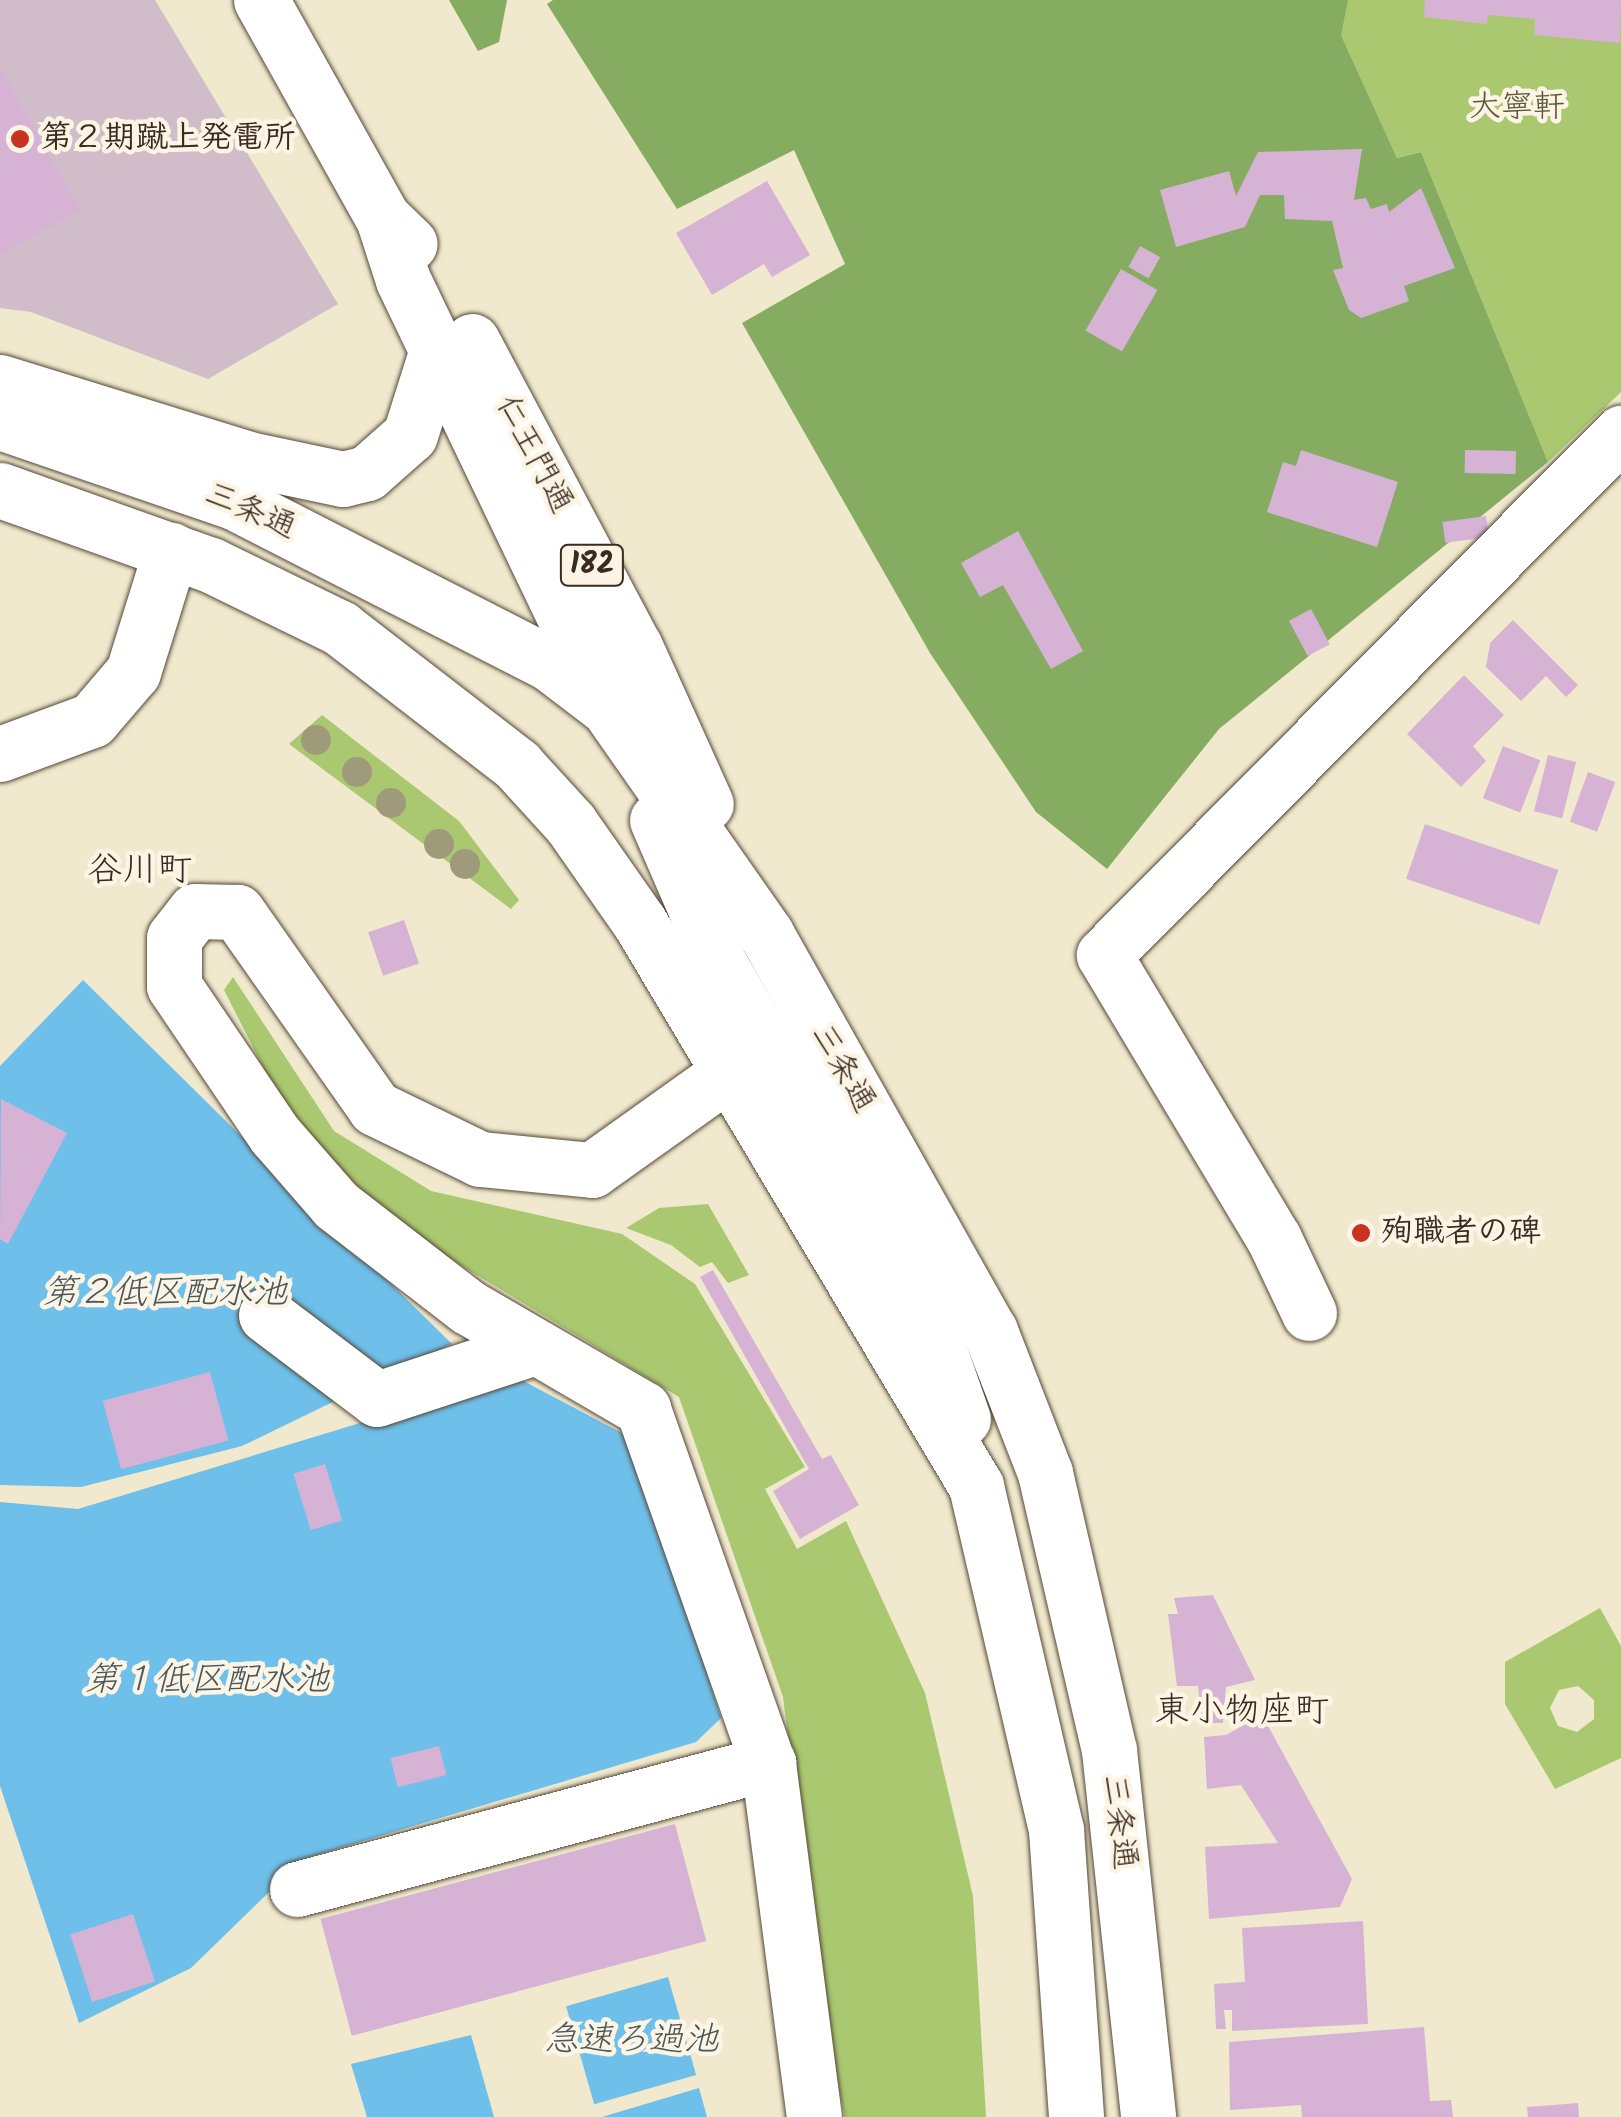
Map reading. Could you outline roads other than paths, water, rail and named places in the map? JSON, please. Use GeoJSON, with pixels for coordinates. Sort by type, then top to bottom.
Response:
{"type":"FeatureCollection","features":[{"type":"Feature","properties":{"kind":"main road","name":"仁王門通"},"geometry":{"type":"LineString","coordinates":[[261,0],[383,218],[433,268],[635,647],[766,934]]}},
{"type":"Feature","properties":{"kind":"main road","name":"182"},"geometry":{"type":"LineString","coordinates":[[383,218],[403,280],[608,708]]}},
{"type":"Feature","properties":{"kind":"main road"},"geometry":{"type":"LineString","coordinates":[[0,382],[248,460],[343,479],[367,473],[410,436],[437,350]]}},
{"type":"Feature","properties":{"kind":"main road","name":"三条通"},"geometry":{"type":"LineString","coordinates":[[0,422],[234,502],[380,571],[549,663],[608,708],[766,934],[990,1331],[1046,1473],[1109,1750],[1148,2117]]}},
{"type":"Feature","properties":{"kind":"main road"},"geometry":{"type":"LineString","coordinates":[[1309,1314],[1274,1240],[1104,955],[1621,433]]}},
{"type":"Feature","properties":{"kind":"main road","name":"三条通"},"geometry":{"type":"LineString","coordinates":[[0,490],[272,590],[340,628],[517,765],[570,824],[640,924],[976,1486],[1056,1830],[1076,2117]]}},
{"type":"Feature","properties":{"kind":"main road"},"geometry":{"type":"LineString","coordinates":[[0,754],[92,720],[132,672],[171,550]]}},
{"type":"Feature","properties":{"kind":"main road"},"geometry":{"type":"LineString","coordinates":[[608,708],[720,963],[933,1333],[956,1393],[976,1486]]}},
{"type":"Feature","properties":{"kind":"main road"},"geometry":{"type":"LineString","coordinates":[[728,1072],[592,1170],[480,1159],[375,1108],[237,912],[195,911],[174,938],[174,986],[275,1135],[336,1205],[468,1307],[643,1410],[768,1763],[814,2117]]}},
{"type":"Feature","properties":{"kind":"main road"},"geometry":{"type":"LineString","coordinates":[[266,1314],[377,1399],[535,1347]]}},
{"type":"Feature","properties":{"kind":"main road"},"geometry":{"type":"LineString","coordinates":[[297,1889],[768,1763]]}},
{"type":"Feature","properties":{"kind":"water","name":"第２低区配水池"},"geometry":{"type":"Polygon","coordinates":[[[83,980],[452,1344],[242,1446],[81,1487],[0,1485],[0,1066],[83,980]]]}},
{"type":"Feature","properties":{"kind":"water","name":"第１低区配水池"},"geometry":{"type":"Polygon","coordinates":[[[514,1376],[635,1440],[721,1718],[696,1742],[303,1859],[191,1968],[79,2023],[0,1786],[0,1502],[78,1509],[514,1376]]]}},
{"type":"Feature","properties":{"kind":"water","name":"急速ろ過池"},"geometry":{"type":"Polygon","coordinates":[[[668,1977],[696,2075],[594,2104],[566,2006],[668,1977]]]}},
{"type":"Feature","properties":{"kind":"water","name":"急速ろ過池"},"geometry":{"type":"Polygon","coordinates":[[[471,2035],[494,2117],[367,2117],[351,2064],[471,2035]]]}},
{"type":"Feature","properties":{"kind":"water","name":"急速ろ過池"},"geometry":{"type":"Polygon","coordinates":[[[699,2088],[707,2117],[602,2117],[699,2088]]]}},
{"type":"Feature","properties":{"kind":"place","name":"第２期蹴上発電所"},"geometry":{"type":"Point","coordinates":[20,139]}},
{"type":"Feature","properties":{"kind":"place","name":"殉職者の碑"},"geometry":{"type":"Point","coordinates":[1361,1233]}},
{"type":"Feature","properties":{"kind":"district","name":"谷川町"},"geometry":{"type":"Point","coordinates":[140,871]}},
{"type":"Feature","properties":{"kind":"district","name":"東小物座町"},"geometry":{"type":"Point","coordinates":[1242,1712]}},
{"type":"Feature","properties":{"kind":"park label","name":"大寧軒"},"geometry":{"type":"Point","coordinates":[1517,108]}}]}
